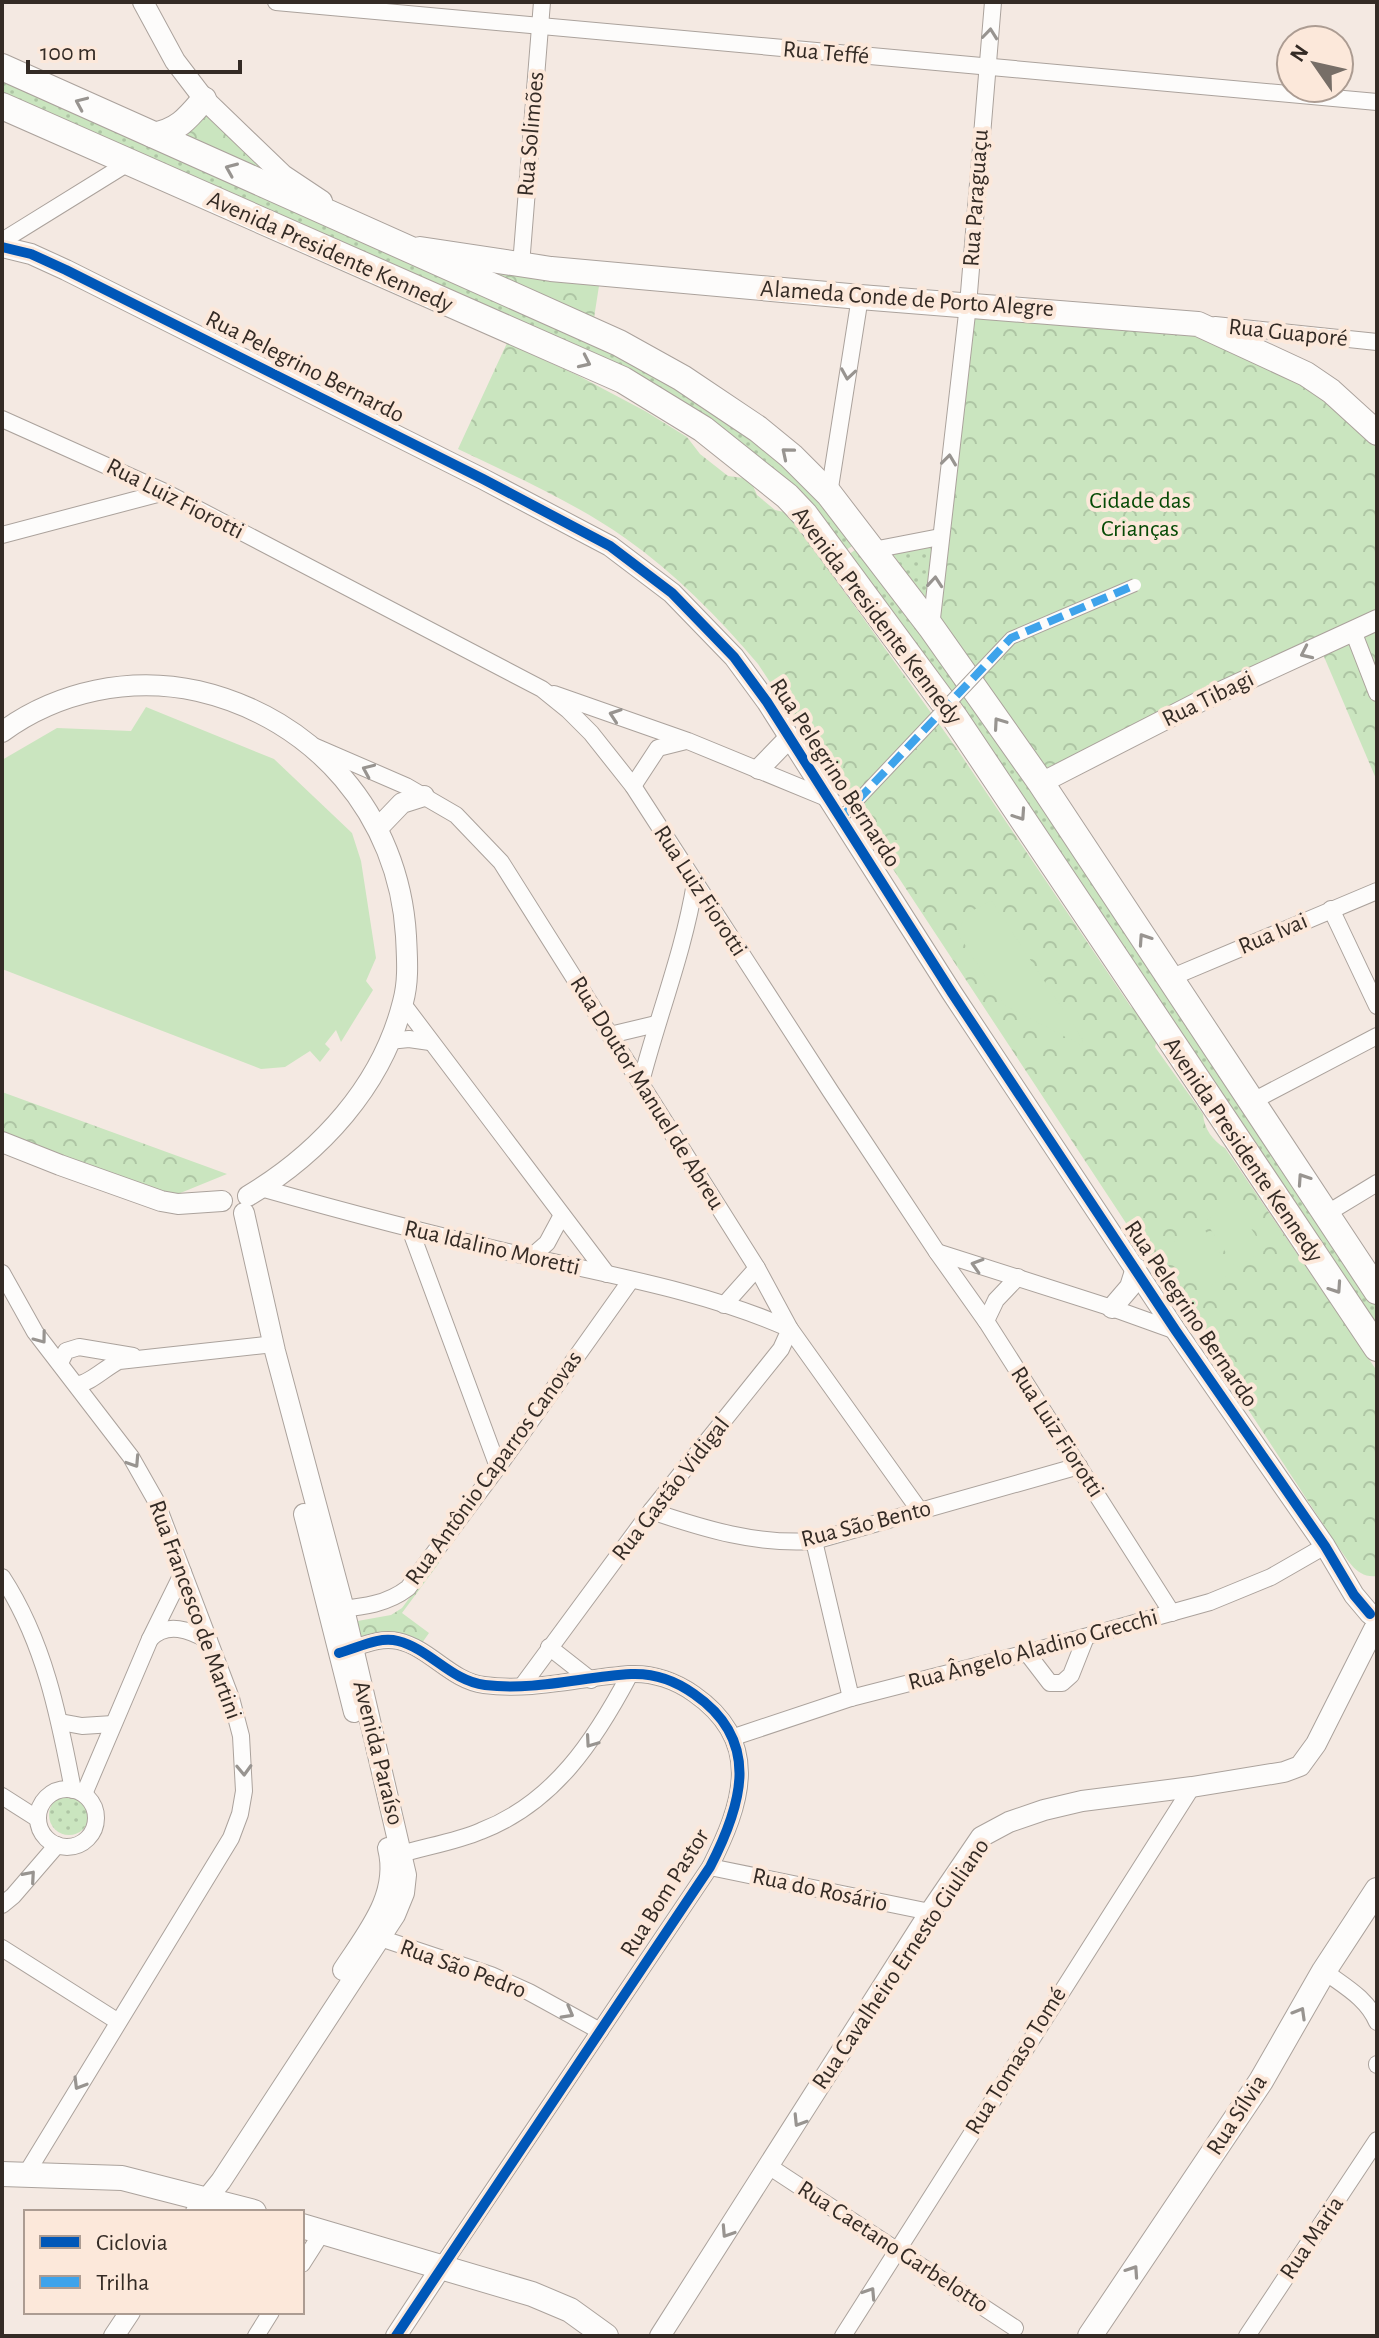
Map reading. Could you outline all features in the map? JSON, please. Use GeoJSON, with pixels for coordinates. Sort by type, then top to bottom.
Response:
{"type":"FeatureCollection","features":[{"type":"Feature","properties":{"kind":"main road","name":"Avenida Presidente Kennedy"},"geometry":{"type":"LineString","coordinates":[[2,67],[354,222],[648,357],[758,429],[791,456],[829,494],[873,550],[1041,783],[1377,1291]]}},
{"type":"Feature","properties":{"kind":"main road"},"geometry":{"type":"LineString","coordinates":[[152,135],[179,127],[204,99]]}},
{"type":"Feature","properties":{"kind":"main road","name":"Avenida Presidente Kennedy"},"geometry":{"type":"LineString","coordinates":[[2,106],[623,380],[703,429],[787,496],[845,567],[955,718],[1377,1348]]}},
{"type":"Feature","properties":{"kind":"main road","name":"Alameda Conde de Porto Alegre"},"geometry":{"type":"LineString","coordinates":[[406,246],[521,265],[860,297],[1198,324],[1306,374],[1331,391],[1377,433]]}},
{"type":"Feature","properties":{"kind":"main road"},"geometry":{"type":"LineString","coordinates":[[845,567],[856,556],[873,550]]}},
{"type":"Feature","properties":{"kind":"main road"},"geometry":{"type":"LineString","coordinates":[[895,637],[922,639],[931,627]]}},
{"type":"Feature","properties":{"kind":"main road","name":"Rua Sílvia"},"geometry":{"type":"LineString","coordinates":[[1090,2336],[1261,2081],[1324,1971],[1377,1890]]}},
{"type":"Feature","properties":{"kind":"main road"},"geometry":{"type":"LineString","coordinates":[[14,2174],[122,2178],[201,2205],[239,2210]]}},
{"type":"Feature","properties":{"kind":"main road"},"geometry":{"type":"LineString","coordinates":[[312,2228],[549,2300],[570,2310],[606,2336]]}},
{"type":"Feature","properties":{"kind":"street"},"geometry":{"type":"LineString","coordinates":[[143,2],[175,61],[204,99],[283,175],[354,222]]}},
{"type":"Feature","properties":{"kind":"street","name":"Rua Teffé"},"geometry":{"type":"LineString","coordinates":[[276,2],[1377,102]]}},
{"type":"Feature","properties":{"kind":"street","name":"Rua Solimões"},"geometry":{"type":"LineString","coordinates":[[521,265],[542,2]]}},
{"type":"Feature","properties":{"kind":"street","name":"Rua Paraguaçu"},"geometry":{"type":"LineString","coordinates":[[931,627],[968,305],[993,2]]}},
{"type":"Feature","properties":{"kind":"street"},"geometry":{"type":"LineString","coordinates":[[2,244],[128,163]]}},
{"type":"Feature","properties":{"kind":"street","name":"Rua Pelegrino Bernardo"},"geometry":{"type":"LineString","coordinates":[[2,244],[66,270],[610,546],[672,593],[702,623],[734,657],[790,737],[952,993],[1176,1331],[1374,1620]]}},
{"type":"Feature","properties":{"kind":"street"},"geometry":{"type":"LineString","coordinates":[[829,494],[860,297]]}},
{"type":"Feature","properties":{"kind":"street","name":"Rua Guaporé"},"geometry":{"type":"LineString","coordinates":[[1198,324],[1377,342]]}},
{"type":"Feature","properties":{"kind":"street","name":"Rua Luiz Fiorotti"},"geometry":{"type":"LineString","coordinates":[[2,419],[165,492],[542,689],[591,733],[633,786],[937,1252],[986,1321],[1172,1613]]}},
{"type":"Feature","properties":{"kind":"street"},"geometry":{"type":"LineString","coordinates":[[2,535],[165,492]]}},
{"type":"Feature","properties":{"kind":"street"},"geometry":{"type":"LineString","coordinates":[[873,550],[940,537]]}},
{"type":"Feature","properties":{"kind":"street"},"geometry":{"type":"LineString","coordinates":[[841,818],[1011,638],[1135,585]]}},
{"type":"Feature","properties":{"kind":"street","name":"Rua Tibagi"},"geometry":{"type":"LineString","coordinates":[[1041,783],[1203,700],[1377,620]]}},
{"type":"Feature","properties":{"kind":"street"},"geometry":{"type":"LineString","coordinates":[[1353,631],[1377,693]]}},
{"type":"Feature","properties":{"kind":"street"},"geometry":{"type":"LineString","coordinates":[[2,732],[46,706],[90,692],[134,684],[177,686],[223,698],[279,723],[311,744],[350,787],[378,828],[400,886],[405,921],[407,983],[403,1004],[389,1041],[361,1093],[341,1120],[299,1162],[241,1203],[178,1204],[161,1201],[2,1142]]}},
{"type":"Feature","properties":{"kind":"street"},"geometry":{"type":"LineString","coordinates":[[542,689],[688,741],[829,799]]}},
{"type":"Feature","properties":{"kind":"street"},"geometry":{"type":"LineString","coordinates":[[759,769],[790,737]]}},
{"type":"Feature","properties":{"kind":"street"},"geometry":{"type":"LineString","coordinates":[[633,786],[658,748],[688,741]]}},
{"type":"Feature","properties":{"kind":"street","name":"Rua Doutor Manuel de Abreu"},"geometry":{"type":"LineString","coordinates":[[311,744],[424,796],[456,815],[501,862],[757,1268],[790,1329],[920,1511]]}},
{"type":"Feature","properties":{"kind":"street"},"geometry":{"type":"LineString","coordinates":[[378,828],[402,803],[424,796]]}},
{"type":"Feature","properties":{"kind":"street"},"geometry":{"type":"LineString","coordinates":[[641,1082],[689,921],[695,883]]}},
{"type":"Feature","properties":{"kind":"street","name":"Rua Ivai"},"geometry":{"type":"LineString","coordinates":[[1170,978],[1377,891]]}},
{"type":"Feature","properties":{"kind":"street"},"geometry":{"type":"LineString","coordinates":[[1331,909],[1377,1006]]}},
{"type":"Feature","properties":{"kind":"street"},"geometry":{"type":"LineString","coordinates":[[403,1004],[607,1274]]}},
{"type":"Feature","properties":{"kind":"street"},"geometry":{"type":"LineString","coordinates":[[610,1035],[656,1024]]}},
{"type":"Feature","properties":{"kind":"street"},"geometry":{"type":"LineString","coordinates":[[1251,1102],[1377,1036]]}},
{"type":"Feature","properties":{"kind":"street"},"geometry":{"type":"LineString","coordinates":[[389,1041],[409,1039],[430,1042]]}},
{"type":"Feature","properties":{"kind":"street"},"geometry":{"type":"LineString","coordinates":[[1326,1214],[1377,1183]]}},
{"type":"Feature","properties":{"kind":"street","name":"Rua Idalino Moretti"},"geometry":{"type":"LineString","coordinates":[[241,1203],[410,1229],[607,1274],[724,1305],[790,1329]]}},
{"type":"Feature","properties":{"kind":"street","name":"Avenida Paraíso"},"geometry":{"type":"LineString","coordinates":[[201,2205],[221,2181],[373,1936],[395,1915],[404,1893],[406,1875],[396,1856],[268,1344],[241,1203]]}},
{"type":"Feature","properties":{"kind":"street"},"geometry":{"type":"LineString","coordinates":[[531,1257],[547,1243],[562,1215]]}},
{"type":"Feature","properties":{"kind":"street"},"geometry":{"type":"LineString","coordinates":[[410,1229],[498,1467]]}},
{"type":"Feature","properties":{"kind":"street"},"geometry":{"type":"LineString","coordinates":[[937,1252],[1176,1331]]}},
{"type":"Feature","properties":{"kind":"street"},"geometry":{"type":"LineString","coordinates":[[724,1305],[757,1268]]}},
{"type":"Feature","properties":{"kind":"street"},"geometry":{"type":"LineString","coordinates":[[1112,1308],[1130,1287],[1136,1268]]}},
{"type":"Feature","properties":{"kind":"street","name":"Rua Francesco de Martini"},"geometry":{"type":"LineString","coordinates":[[2,1273],[35,1332],[78,1384],[144,1478],[156,1501],[231,1698],[241,1736],[244,1777],[240,1814],[231,1838],[117,2021],[14,2174]]}},
{"type":"Feature","properties":{"kind":"street"},"geometry":{"type":"LineString","coordinates":[[986,1321],[1001,1293],[1018,1277]]}},
{"type":"Feature","properties":{"kind":"street","name":"Rua Antônio Caparros Canovas"},"geometry":{"type":"LineString","coordinates":[[336,1610],[379,1604],[395,1599],[408,1588],[631,1280]]}},
{"type":"Feature","properties":{"kind":"street","name":"Rua Gastão Vidigal"},"geometry":{"type":"LineString","coordinates":[[522,1686],[651,1511],[781,1349],[790,1329]]}},
{"type":"Feature","properties":{"kind":"street"},"geometry":{"type":"LineString","coordinates":[[78,1384],[87,1383],[119,1361],[268,1344]]}},
{"type":"Feature","properties":{"kind":"street"},"geometry":{"type":"LineString","coordinates":[[60,1363],[66,1351],[79,1347],[139,1358]]}},
{"type":"Feature","properties":{"kind":"street","name":"Rua São Bento"},"geometry":{"type":"LineString","coordinates":[[651,1511],[701,1529],[736,1536],[788,1543],[814,1541],[1079,1466]]}},
{"type":"Feature","properties":{"kind":"street"},"geometry":{"type":"LineString","coordinates":[[814,1541],[851,1698]]}},
{"type":"Feature","properties":{"kind":"street","name":"Rua Ângelo Aladino Grecchi"},"geometry":{"type":"LineString","coordinates":[[734,1737],[851,1698],[1172,1613],[1245,1589],[1325,1546]]}},
{"type":"Feature","properties":{"kind":"street"},"geometry":{"type":"LineString","coordinates":[[79,1792],[183,1572]]}},
{"type":"Feature","properties":{"kind":"street"},"geometry":{"type":"LineString","coordinates":[[2,1577],[42,1660],[79,1792],[96,1811],[93,1831],[78,1845],[57,1845],[47,1839],[38,1819],[45,1800],[63,1789],[79,1792]]}},
{"type":"Feature","properties":{"kind":"street","name":"Rua Cavalheiro Ernesto Giuliano"},"geometry":{"type":"LineString","coordinates":[[660,2336],[974,1847],[992,1829],[1044,1810],[1082,1801],[1284,1772],[1300,1766],[1316,1744],[1374,1620]]}},
{"type":"Feature","properties":{"kind":"street"},"geometry":{"type":"LineString","coordinates":[[150,1639],[157,1632],[178,1629],[195,1632],[209,1641]]}},
{"type":"Feature","properties":{"kind":"street"},"geometry":{"type":"LineString","coordinates":[[1027,1653],[1050,1683],[1062,1683],[1071,1675],[1086,1637]]}},
{"type":"Feature","properties":{"kind":"street"},"geometry":{"type":"LineString","coordinates":[[345,1651],[382,1640],[398,1641],[464,1679],[483,1685],[522,1686],[630,1674],[662,1678],[688,1690],[711,1707],[734,1737]]}},
{"type":"Feature","properties":{"kind":"street"},"geometry":{"type":"LineString","coordinates":[[549,1647],[591,1680]]}},
{"type":"Feature","properties":{"kind":"street"},"geometry":{"type":"LineString","coordinates":[[396,1856],[479,1832],[506,1820],[533,1802],[578,1760],[598,1733],[630,1674]]}},
{"type":"Feature","properties":{"kind":"street"},"geometry":{"type":"LineString","coordinates":[[60,1722],[82,1726],[113,1724]]}},
{"type":"Feature","properties":{"kind":"street","name":"Rua Bom Pastor"},"geometry":{"type":"LineString","coordinates":[[396,2336],[710,1867],[735,1813],[739,1788],[734,1737]]}},
{"type":"Feature","properties":{"kind":"street","name":"Rua Tomaso Tomé"},"geometry":{"type":"LineString","coordinates":[[843,2336],[1077,1963],[1192,1787]]}},
{"type":"Feature","properties":{"kind":"street"},"geometry":{"type":"LineString","coordinates":[[2,1796],[38,1819]]}},
{"type":"Feature","properties":{"kind":"street"},"geometry":{"type":"LineString","coordinates":[[2,1905],[57,1845]]}},
{"type":"Feature","properties":{"kind":"street","name":"Rua do Rosário"},"geometry":{"type":"LineString","coordinates":[[710,1867],[930,1912]]}},
{"type":"Feature","properties":{"kind":"street","name":"Rua São Pedro"},"geometry":{"type":"LineString","coordinates":[[373,1936],[491,1975],[600,2031]]}},
{"type":"Feature","properties":{"kind":"street"},"geometry":{"type":"LineString","coordinates":[[2,1948],[117,2021]]}},
{"type":"Feature","properties":{"kind":"street"},"geometry":{"type":"LineString","coordinates":[[1324,1971],[1361,1997],[1377,2022]]}},
{"type":"Feature","properties":{"kind":"street","name":"Rua Maria"},"geometry":{"type":"LineString","coordinates":[[1247,2336],[1377,2140]]}},
{"type":"Feature","properties":{"kind":"street","name":"Rua Caetano Garbelotto"},"geometry":{"type":"LineString","coordinates":[[770,2167],[1015,2328]]}},
{"type":"Feature","properties":{"kind":"street"},"geometry":{"type":"LineString","coordinates":[[304,2257],[312,2228]]}},
{"type":"Feature","properties":{"kind":"street"},"geometry":{"type":"LineString","coordinates":[[114,2336],[129,2314]]}},
{"type":"Feature","properties":{"kind":"street"},"geometry":{"type":"LineString","coordinates":[[256,2336],[270,2314]]}},
{"type":"Feature","properties":{"kind":"green space"},"geometry":{"type":"Polygon","coordinates":[[[2,73],[645,359],[821,492],[859,541],[842,553],[735,447],[2,98],[2,73]]]}},
{"type":"Feature","properties":{"kind":"green space"},"geometry":{"type":"Polygon","coordinates":[[[201,110],[278,178],[187,136],[201,110]]]}},
{"type":"Feature","properties":{"kind":"green space"},"geometry":{"type":"Polygon","coordinates":[[[470,262],[601,273],[594,318],[470,262]]]}},
{"type":"Feature","properties":{"kind":"green space","name":"Cidade das Crianças"},"geometry":{"type":"Polygon","coordinates":[[[975,316],[1174,329],[1282,366],[1377,443],[1377,614],[1042,770],[938,614],[975,316]]]}},
{"type":"Feature","properties":{"kind":"green space"},"geometry":{"type":"Polygon","coordinates":[[[507,343],[645,411],[687,437],[700,454],[728,476],[743,478],[775,510],[784,512],[957,749],[1131,1007],[1139,1012],[1158,1036],[1155,1047],[1203,1114],[1210,1134],[1225,1148],[1377,1371],[1377,1576],[1358,1571],[1336,1544],[1180,1305],[1180,1287],[1174,1273],[1163,1262],[1147,1255],[758,664],[696,597],[625,538],[565,501],[458,449],[507,343]]]}},
{"type":"Feature","properties":{"kind":"green space"},"geometry":{"type":"Polygon","coordinates":[[[935,542],[927,601],[892,553],[935,542]]]}},
{"type":"Feature","properties":{"kind":"green space"},"geometry":{"type":"Polygon","coordinates":[[[862,545],[905,599],[1377,1305],[1377,1335],[848,555],[862,545]]]}},
{"type":"Feature","properties":{"kind":"green space"},"geometry":{"type":"Polygon","coordinates":[[[1377,626],[1377,781],[1322,652],[1377,626]]]}},
{"type":"Feature","properties":{"kind":"green space"},"geometry":{"type":"Polygon","coordinates":[[[146,707],[274,759],[352,833],[361,861],[376,958],[366,981],[373,990],[341,1042],[336,1030],[325,1044],[330,1049],[320,1062],[310,1051],[285,1067],[261,1069],[2,969],[2,760],[57,728],[131,731],[146,707]]]}},
{"type":"Feature","properties":{"kind":"green space"},"geometry":{"type":"Polygon","coordinates":[[[991,900],[1083,1040],[1081,1045],[1004,1005],[958,934],[965,915],[991,900]]]}},
{"type":"Feature","properties":{"kind":"green space"},"geometry":{"type":"Polygon","coordinates":[[[2,1092],[227,1174],[173,1196],[2,1134],[2,1092]]]}},
{"type":"Feature","properties":{"kind":"green space"},"geometry":{"type":"Polygon","coordinates":[[[1234,1202],[1265,1250],[1236,1268],[1205,1221],[1234,1202]]]}},
{"type":"Feature","properties":{"kind":"green space"},"geometry":{"type":"Polygon","coordinates":[[[1201,1224],[1232,1272],[1204,1291],[1172,1243],[1201,1224]]]}},
{"type":"Feature","properties":{"kind":"green space"},"geometry":{"type":"Polygon","coordinates":[[[439,1558],[439,1563],[402,1613],[429,1633],[422,1643],[360,1638],[352,1622],[391,1615],[402,1608],[439,1558]]]}},
{"type":"Feature","properties":{"kind":"green space"},"geometry":{"type":"Polygon","coordinates":[[[69,1795],[83,1801],[89,1815],[83,1829],[69,1835],[55,1829],[49,1815],[55,1801],[69,1795]]]}},
{"type":"Feature","properties":{"kind":"marked path"},"geometry":{"type":"LineString","coordinates":[[841,818],[1011,638],[1135,585]]}},
{"type":"Feature","properties":{"kind":"cycle path"},"geometry":{"type":"LineString","coordinates":[[2,247],[31,254],[66,270],[483,479],[610,546],[672,593],[734,657],[767,702],[952,993],[1176,1331],[1325,1546],[1354,1595],[1370,1614]]}},
{"type":"Feature","properties":{"kind":"cycle path"},"geometry":{"type":"LineString","coordinates":[[339,1653],[376,1641],[398,1641],[410,1645],[462,1678],[485,1685],[540,1685],[631,1674],[664,1679],[687,1689],[716,1712],[730,1732],[740,1775],[731,1820],[710,1867],[396,2336]]}}]}
